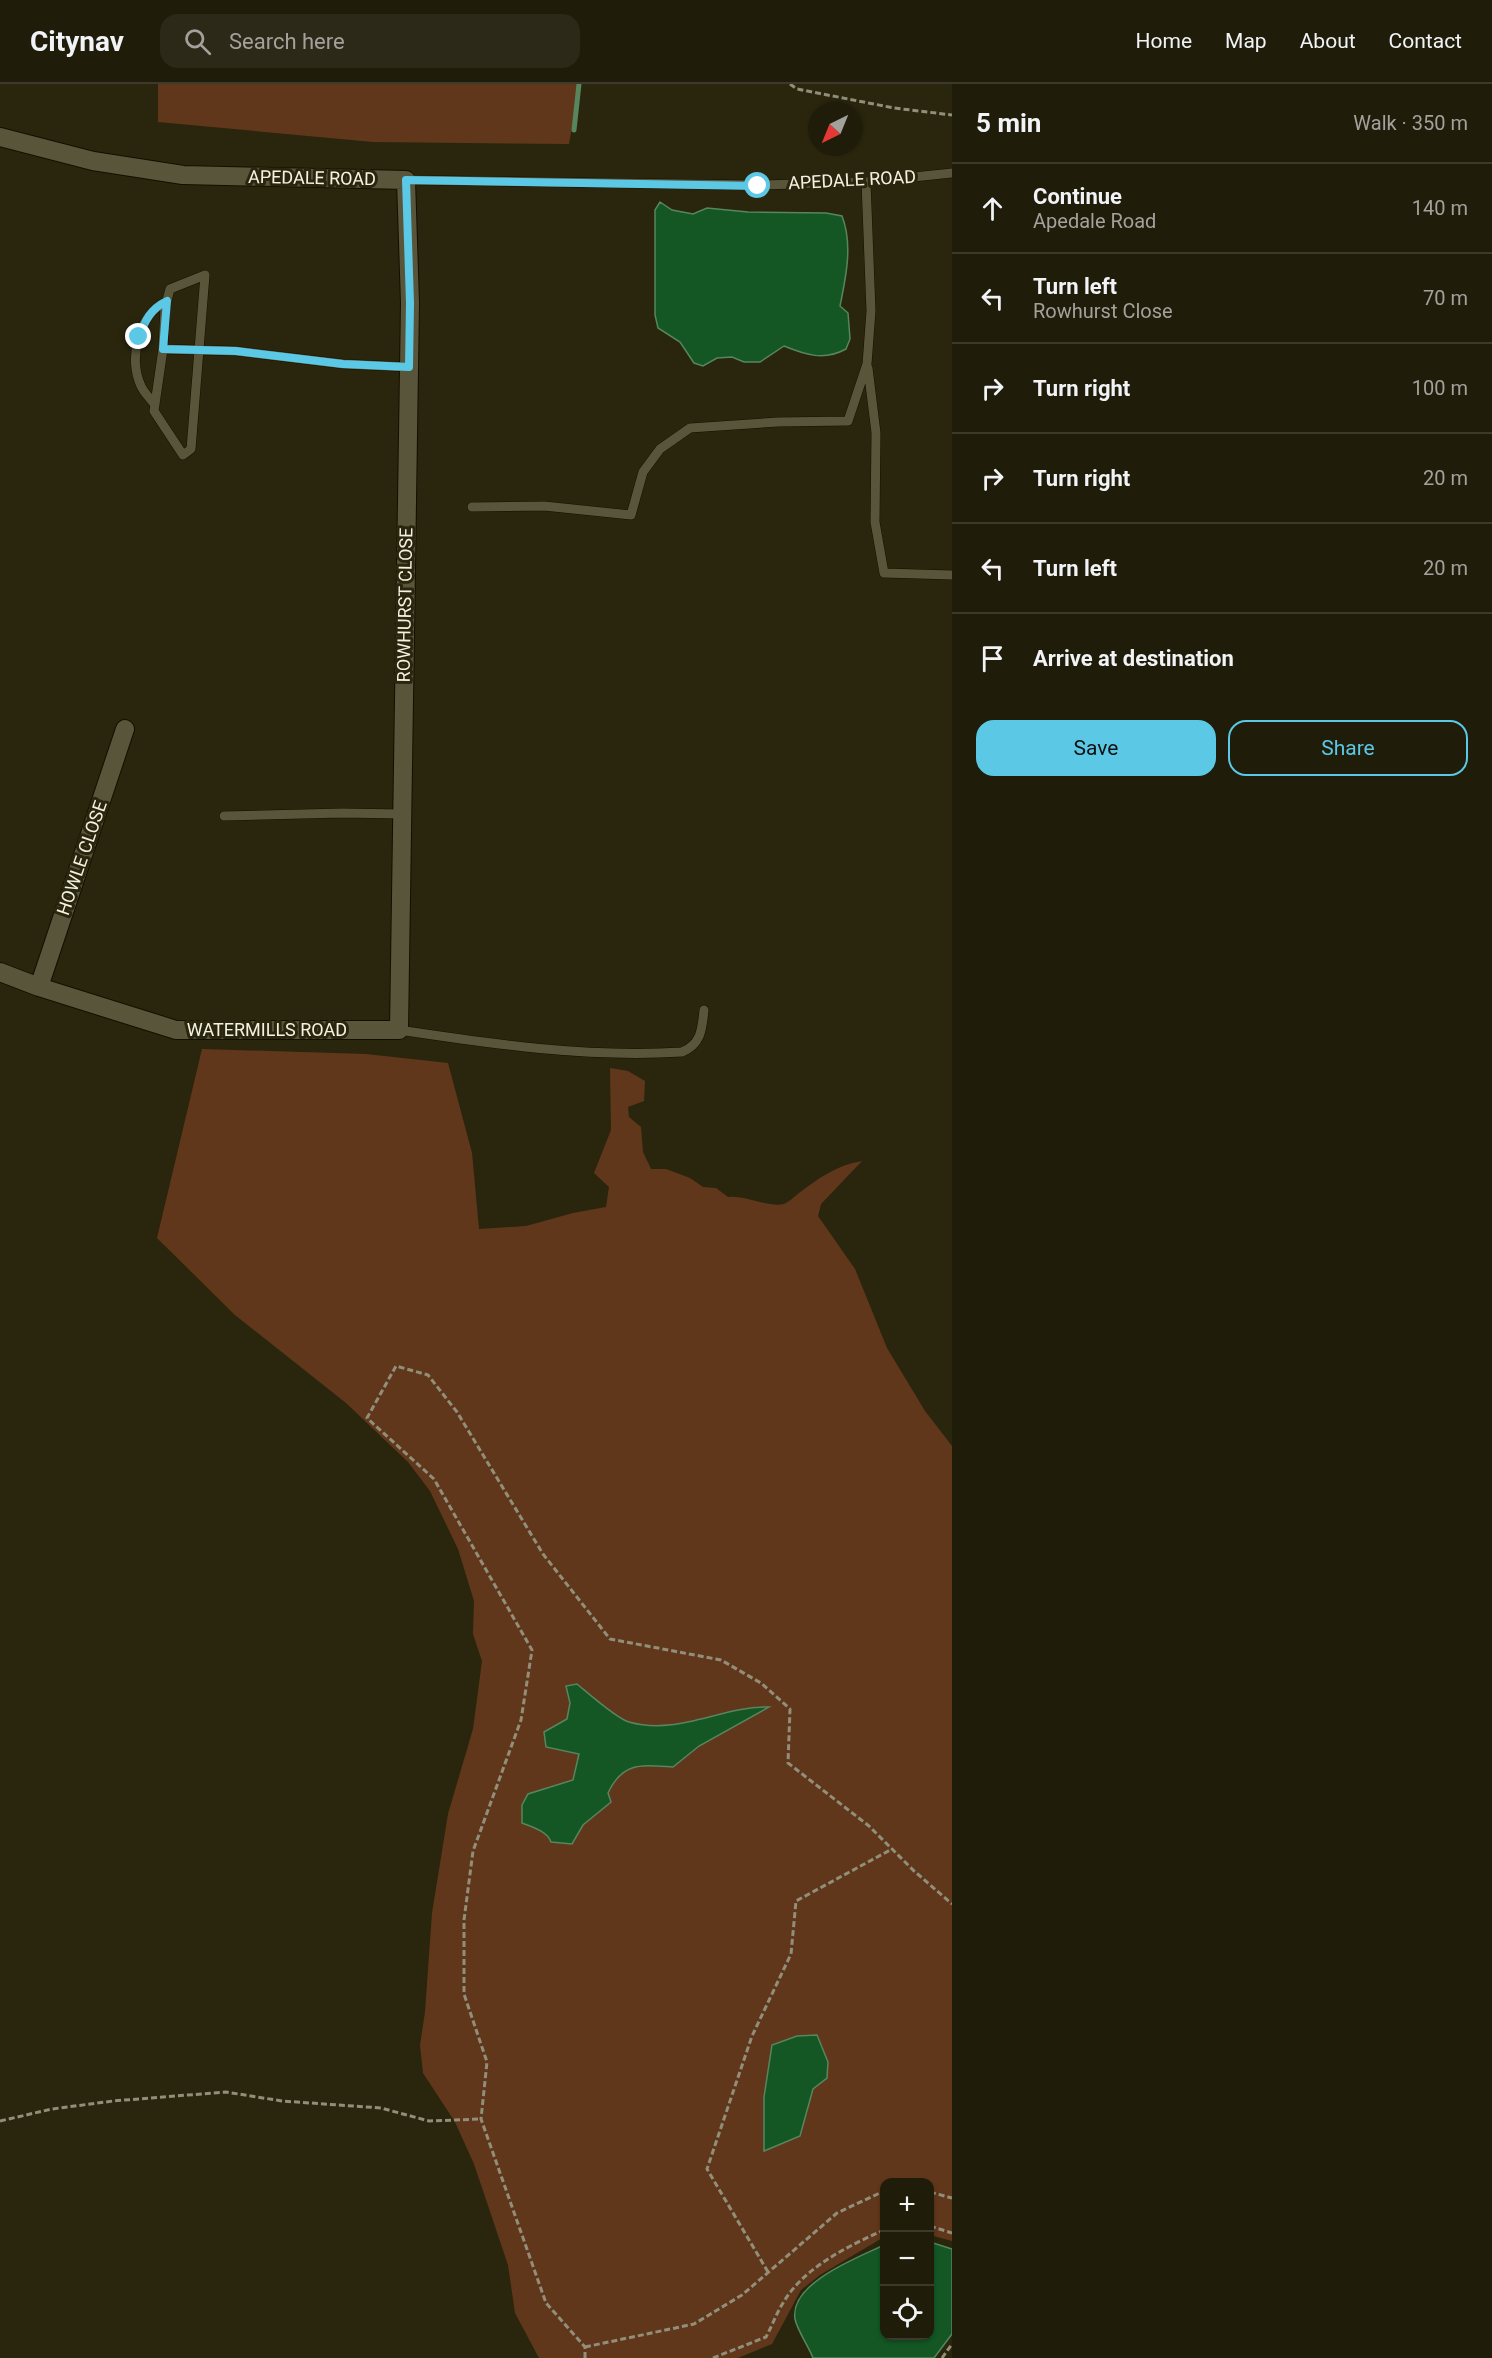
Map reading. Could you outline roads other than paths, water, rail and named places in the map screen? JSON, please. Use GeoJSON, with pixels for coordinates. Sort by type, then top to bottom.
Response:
{"type":"FeatureCollection","features":[{"type":"Feature","properties":{"kind":"street","name":"APEDALE ROAD"},"geometry":{"type":"LineString","coordinates":[[0,137],[93,161],[183,175],[406,180]]}},
{"type":"Feature","properties":{"kind":"street","name":"ROWHURST CLOSE"},"geometry":{"type":"LineString","coordinates":[[399,1030],[410,303],[406,180]]}},
{"type":"Feature","properties":{"kind":"street","name":"HOWLE CLOSE"},"geometry":{"type":"LineString","coordinates":[[39,987],[125,729]]}},
{"type":"Feature","properties":{"kind":"street","name":"WATERMILLS ROAD"},"geometry":{"type":"LineString","coordinates":[[0,972],[39,987],[176,1030],[399,1030]]}},
{"type":"Feature","properties":{"kind":"lane","name":"APEDALE ROAD"},"geometry":{"type":"LineString","coordinates":[[406,180],[758,186],[866,182],[952,173]]}},
{"type":"Feature","properties":{"kind":"lane"},"geometry":{"type":"LineString","coordinates":[[866,182],[870,311],[867,364],[876,433],[875,522],[884,573],[952,576]]}},
{"type":"Feature","properties":{"kind":"lane"},"geometry":{"type":"LineString","coordinates":[[205,275],[191,449],[183,455],[154,411],[167,301],[170,289],[205,275]]}},
{"type":"Feature","properties":{"kind":"lane"},"geometry":{"type":"LineString","coordinates":[[155,405],[141,387],[135,365],[139,337],[145,320],[156,306],[167,301]]}},
{"type":"Feature","properties":{"kind":"lane"},"geometry":{"type":"LineString","coordinates":[[163,349],[291,356],[343,364],[409,367]]}},
{"type":"Feature","properties":{"kind":"lane"},"geometry":{"type":"LineString","coordinates":[[472,507],[544,506],[631,515],[643,472],[660,449],[690,428],[778,422],[848,421],[867,364]]}},
{"type":"Feature","properties":{"kind":"lane"},"geometry":{"type":"LineString","coordinates":[[224,816],[402,814]]}},
{"type":"Feature","properties":{"kind":"lane"},"geometry":{"type":"LineString","coordinates":[[399,1030],[478,1042],[576,1052],[682,1052],[691,1048],[698,1041],[703,1028],[704,1010]]}},
{"type":"Feature","properties":{"kind":"waterway"},"geometry":{"type":"LineString","coordinates":[[574,130],[579,84]]}}]}
